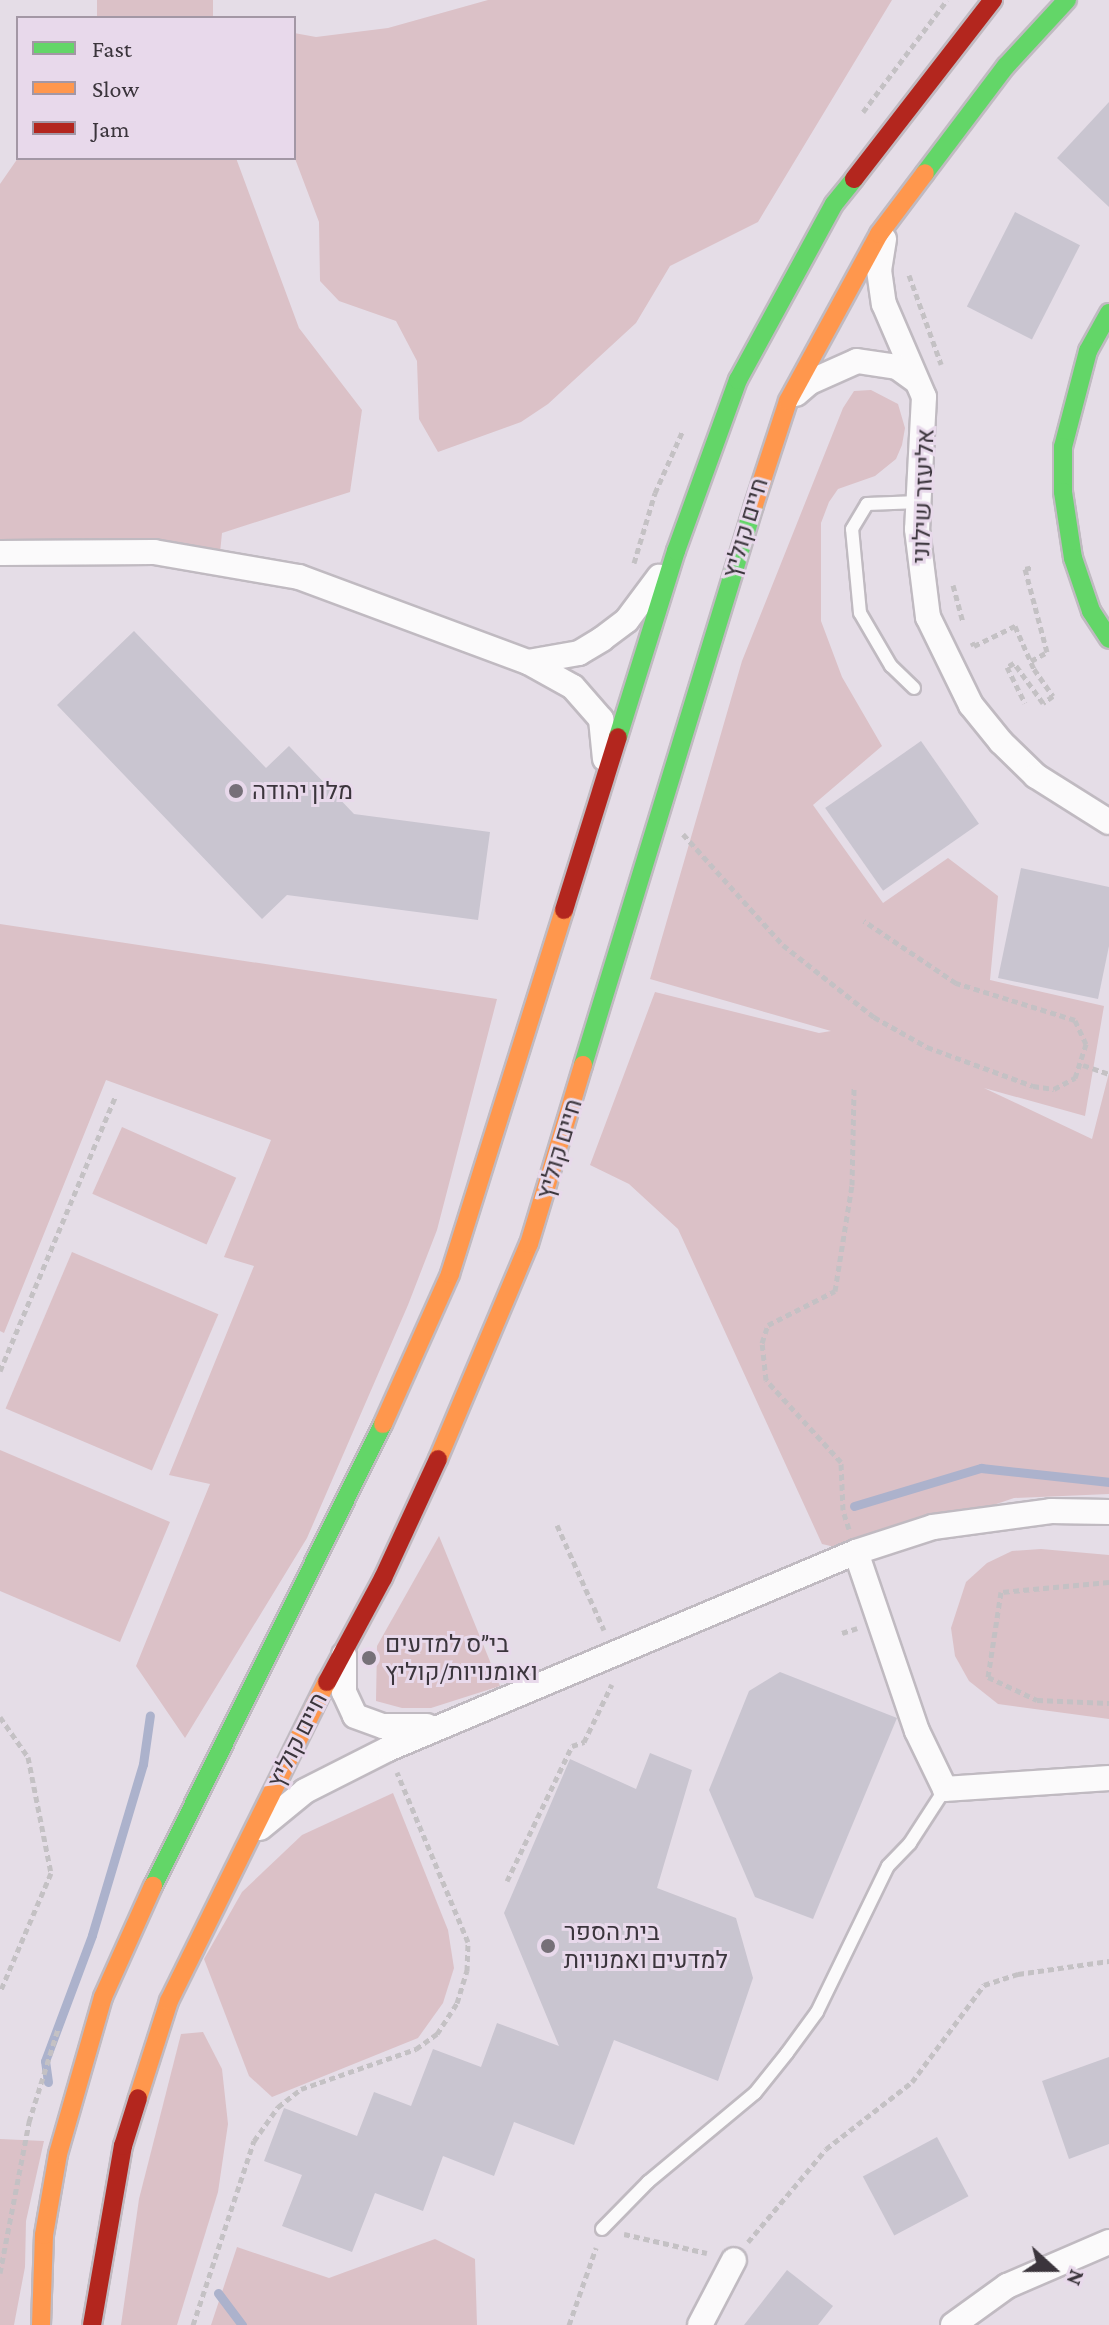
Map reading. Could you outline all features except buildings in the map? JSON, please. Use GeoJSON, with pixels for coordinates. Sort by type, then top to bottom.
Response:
{"type":"FeatureCollection","features":[{"type":"Feature","properties":{"kind":"main road"},"geometry":{"type":"LineString","coordinates":[[39,2320],[44,2235],[58,2154],[103,1997],[165,1858],[329,1539],[432,1317],[472,1213],[676,551],[738,380],[799,260],[872,150],[993,0]]}},
{"type":"Feature","properties":{"kind":"main road","name":"חיים קוליץ"},"geometry":{"type":"LineString","coordinates":[[92,2325],[123,2146],[143,2080],[191,1948],[444,1447],[529,1244],[788,401],[846,287],[886,225],[1006,66],[1067,0]]}},
{"type":"Feature","properties":{"kind":"main road"},"geometry":{"type":"LineString","coordinates":[[1109,313],[1088,351],[1074,395],[1063,447],[1063,492],[1073,558],[1091,611],[1109,639]]}},
{"type":"Feature","properties":{"kind":"street","name":"אליעזר שילוני"},"geometry":{"type":"LineString","coordinates":[[886,225],[879,270],[884,304],[918,383],[925,419],[918,567],[928,617],[971,705],[1036,776],[1109,822]]}},
{"type":"Feature","properties":{"kind":"street"},"geometry":{"type":"LineString","coordinates":[[788,401],[810,382],[857,361],[897,367],[918,383]]}},
{"type":"Feature","properties":{"kind":"street"},"geometry":{"type":"LineString","coordinates":[[528,662],[579,653],[602,639],[640,606],[676,551]]}},
{"type":"Feature","properties":{"kind":"street"},"geometry":{"type":"LineString","coordinates":[[0,553],[154,552],[256,567],[299,577],[528,662],[573,687],[599,716],[606,744],[602,790]]}},
{"type":"Feature","properties":{"kind":"street"},"geometry":{"type":"LineString","coordinates":[[244,1845],[305,1791],[388,1749],[856,1552],[933,1527],[1051,1511],[1109,1512]]}},
{"type":"Feature","properties":{"kind":"street"},"geometry":{"type":"LineString","coordinates":[[856,1552],[917,1731],[945,1789],[1109,1778]]}},
{"type":"Feature","properties":{"kind":"street"},"geometry":{"type":"LineString","coordinates":[[348,1639],[342,1675],[347,1705],[355,1716],[393,1727],[446,1725]]}},
{"type":"Feature","properties":{"kind":"street"},"geometry":{"type":"LineString","coordinates":[[953,2325],[1007,2286],[1109,2242]]}},
{"type":"Feature","properties":{"kind":"street"},"geometry":{"type":"LineString","coordinates":[[700,2325],[734,2260]]}},
{"type":"Feature","properties":{"kind":"lane"},"geometry":{"type":"LineString","coordinates":[[914,688],[891,666],[860,613],[852,529],[867,504],[919,502]]}},
{"type":"Feature","properties":{"kind":"lane"},"geometry":{"type":"LineString","coordinates":[[602,2229],[648,2182],[755,2093],[787,2053],[817,2012],[888,1866],[910,1843],[945,1789]]}},
{"type":"Feature","properties":{"kind":"path"},"geometry":{"type":"LineString","coordinates":[[859,117],[947,0]]}},
{"type":"Feature","properties":{"kind":"path"},"geometry":{"type":"LineString","coordinates":[[909,275],[942,376]]}},
{"type":"Feature","properties":{"kind":"path"},"geometry":{"type":"LineString","coordinates":[[631,572],[655,493],[686,424]]}},
{"type":"Feature","properties":{"kind":"path"},"geometry":{"type":"LineString","coordinates":[[1031,661],[1047,652],[1025,569],[1033,567]]}},
{"type":"Feature","properties":{"kind":"path"},"geometry":{"type":"LineString","coordinates":[[950,570],[959,613],[974,646],[1015,626],[1031,661],[1053,696],[1043,703],[1014,663],[1007,667],[1025,703]]}},
{"type":"Feature","properties":{"kind":"path"},"geometry":{"type":"LineString","coordinates":[[659,813],[783,945],[874,1017],[927,1047],[1033,1086],[1054,1089],[1075,1078],[1083,1065],[1086,1044],[1075,1020],[956,983],[864,921]]}},
{"type":"Feature","properties":{"kind":"path"},"geometry":{"type":"LineString","coordinates":[[1083,1065],[1109,1074]]}},
{"type":"Feature","properties":{"kind":"path"},"geometry":{"type":"LineString","coordinates":[[854,1088],[852,1185],[835,1291],[768,1325],[762,1343],[766,1380],[841,1462],[843,1510],[856,1552]]}},
{"type":"Feature","properties":{"kind":"path"},"geometry":{"type":"LineString","coordinates":[[0,1371],[116,1095]]}},
{"type":"Feature","properties":{"kind":"path"},"geometry":{"type":"LineString","coordinates":[[557,1525],[606,1633]]}},
{"type":"Feature","properties":{"kind":"path"},"geometry":{"type":"LineString","coordinates":[[1109,1582],[1001,1592],[988,1677],[1037,1700],[1109,1703]]}},
{"type":"Feature","properties":{"kind":"path"},"geometry":{"type":"LineString","coordinates":[[507,1881],[572,1746],[584,1742],[612,1684]]}},
{"type":"Feature","properties":{"kind":"path"},"geometry":{"type":"LineString","coordinates":[[0,1717],[28,1757],[51,1873],[0,1992]]}},
{"type":"Feature","properties":{"kind":"path"},"geometry":{"type":"LineString","coordinates":[[193,2325],[254,2141],[278,2107],[301,2089],[416,2049],[437,2034],[457,2003],[467,1971],[468,1942],[388,1749]]}},
{"type":"Feature","properties":{"kind":"path"},"geometry":{"type":"LineString","coordinates":[[569,2325],[602,2229],[734,2260],[826,2149],[912,2082],[984,1985],[1018,1974],[1109,1961]]}},
{"type":"Feature","properties":{"kind":"path"},"geometry":{"type":"LineString","coordinates":[[0,2273],[29,2122],[61,2021]]}},
{"type":"Feature","properties":{"kind":"shaded area"},"geometry":{"type":"Polygon","coordinates":[[[97,0],[213,0],[213,16],[97,16],[97,0]]]}},
{"type":"Feature","properties":{"kind":"shaded area"},"geometry":{"type":"Polygon","coordinates":[[[488,0],[892,0],[758,222],[670,266],[636,323],[548,404],[521,422],[438,452],[419,419],[417,361],[396,321],[339,301],[320,281],[319,222],[296,160],[296,33],[316,37],[388,28],[488,0]]]}},
{"type":"Feature","properties":{"kind":"shaded area"},"geometry":{"type":"Polygon","coordinates":[[[17,160],[237,160],[299,328],[362,410],[350,492],[222,533],[220,553],[0,559],[0,184],[17,160]]]}},
{"type":"Feature","properties":{"kind":"shaded area"},"geometry":{"type":"Polygon","coordinates":[[[871,390],[898,404],[905,428],[902,445],[896,459],[875,476],[838,489],[829,502],[821,523],[821,621],[842,677],[882,746],[813,805],[883,903],[948,858],[998,896],[990,980],[1104,1006],[1085,1116],[984,1088],[1092,1139],[1109,1073],[1109,1494],[1014,1498],[856,1552],[822,1544],[678,1229],[629,1184],[590,1165],[655,992],[819,1033],[831,1031],[650,979],[742,661],[843,408],[854,391],[871,390]]]}},
{"type":"Feature","properties":{"kind":"shaded area"},"geometry":{"type":"Polygon","coordinates":[[[0,924],[497,999],[437,1230],[408,1305],[307,1538],[185,1738],[136,1666],[210,1484],[169,1475],[254,1266],[224,1257],[271,1140],[106,1080],[4,1333],[0,1331],[0,924]]]}},
{"type":"Feature","properties":{"kind":"shaded area"},"geometry":{"type":"Polygon","coordinates":[[[122,1127],[236,1178],[207,1245],[92,1194],[122,1127]]]}},
{"type":"Feature","properties":{"kind":"shaded area"},"geometry":{"type":"Polygon","coordinates":[[[72,1252],[218,1314],[152,1471],[6,1408],[72,1252]]]}},
{"type":"Feature","properties":{"kind":"shaded area"},"geometry":{"type":"Polygon","coordinates":[[[0,1450],[170,1522],[120,1642],[0,1591],[0,1450]]]}},
{"type":"Feature","properties":{"kind":"shaded area"},"geometry":{"type":"Polygon","coordinates":[[[439,1536],[500,1686],[431,1708],[402,1708],[376,1701],[377,1646],[439,1536]]]}},
{"type":"Feature","properties":{"kind":"shaded area"},"geometry":{"type":"Polygon","coordinates":[[[1041,1549],[1109,1555],[1109,1719],[998,1704],[969,1681],[955,1656],[951,1628],[966,1582],[987,1563],[1012,1551],[1041,1549]]]}},
{"type":"Feature","properties":{"kind":"shaded area"},"geometry":{"type":"Polygon","coordinates":[[[393,1793],[448,1930],[454,1968],[443,2003],[418,2038],[272,2097],[249,2076],[204,1959],[242,1892],[302,1835],[393,1793]]]}},
{"type":"Feature","properties":{"kind":"shaded area"},"geometry":{"type":"Polygon","coordinates":[[[203,2032],[222,2069],[228,2124],[218,2192],[177,2325],[121,2325],[139,2199],[181,2034],[203,2032]]]}},
{"type":"Feature","properties":{"kind":"shaded area"},"geometry":{"type":"Polygon","coordinates":[[[0,2139],[44,2141],[26,2221],[25,2267],[14,2325],[0,2325],[0,2139]]]}},
{"type":"Feature","properties":{"kind":"shaded area"},"geometry":{"type":"Polygon","coordinates":[[[435,2239],[475,2259],[477,2325],[211,2325],[237,2247],[329,2278],[435,2239]]]}},
{"type":"Feature","properties":{"kind":"waterway"},"geometry":{"type":"LineString","coordinates":[[854,1506],[981,1468],[1109,1482]]}},
{"type":"Feature","properties":{"kind":"waterway"},"geometry":{"type":"LineString","coordinates":[[48,2082],[45,2061],[92,1935],[143,1764],[150,1715]]}},
{"type":"Feature","properties":{"kind":"waterway"},"geometry":{"type":"LineString","coordinates":[[218,2293],[242,2325]]}},
{"type":"Feature","properties":{"kind":"traffic: fast"},"geometry":{"type":"LineString","coordinates":[[925,173],[1006,66],[1067,0]]}},
{"type":"Feature","properties":{"kind":"traffic: fast"},"geometry":{"type":"LineString","coordinates":[[618,737],[676,551],[738,380],[834,204],[854,179]]}},
{"type":"Feature","properties":{"kind":"traffic: fast"},"geometry":{"type":"LineString","coordinates":[[1109,313],[1088,351],[1063,447],[1063,492],[1073,558],[1091,611],[1109,639]]}},
{"type":"Feature","properties":{"kind":"traffic: fast"},"geometry":{"type":"LineString","coordinates":[[583,1065],[754,505]]}},
{"type":"Feature","properties":{"kind":"traffic: fast"},"geometry":{"type":"LineString","coordinates":[[153,1886],[383,1424]]}},
{"type":"Feature","properties":{"kind":"traffic: slow"},"geometry":{"type":"LineString","coordinates":[[754,505],[788,401],[879,234],[925,173]]}},
{"type":"Feature","properties":{"kind":"traffic: slow"},"geometry":{"type":"LineString","coordinates":[[383,1424],[450,1274],[564,910]]}},
{"type":"Feature","properties":{"kind":"traffic: slow"},"geometry":{"type":"LineString","coordinates":[[438,1459],[529,1244],[583,1065]]}},
{"type":"Feature","properties":{"kind":"traffic: slow"},"geometry":{"type":"LineString","coordinates":[[138,2098],[169,2001],[327,1682]]}},
{"type":"Feature","properties":{"kind":"traffic: slow"},"geometry":{"type":"LineString","coordinates":[[41,2325],[44,2235],[58,2154],[103,1997],[153,1886]]}},
{"type":"Feature","properties":{"kind":"traffic: jam"},"geometry":{"type":"LineString","coordinates":[[854,179],[993,0]]}},
{"type":"Feature","properties":{"kind":"traffic: jam"},"geometry":{"type":"LineString","coordinates":[[564,910],[618,737]]}},
{"type":"Feature","properties":{"kind":"traffic: jam"},"geometry":{"type":"LineString","coordinates":[[327,1682],[383,1578],[438,1459]]}},
{"type":"Feature","properties":{"kind":"traffic: jam"},"geometry":{"type":"LineString","coordinates":[[92,2325],[123,2146],[138,2098]]}},
{"type":"Feature","properties":{"kind":"place","name":"מלון יהודה"},"geometry":{"type":"Point","coordinates":[236,791]}},
{"type":"Feature","properties":{"kind":"place","name":"בי״ס למדעים ואומנויות/קוליץ"},"geometry":{"type":"Point","coordinates":[369,1658]}},
{"type":"Feature","properties":{"kind":"place","name":"בית הספר למדעים ואמנויות"},"geometry":{"type":"Point","coordinates":[548,1946]}}]}
